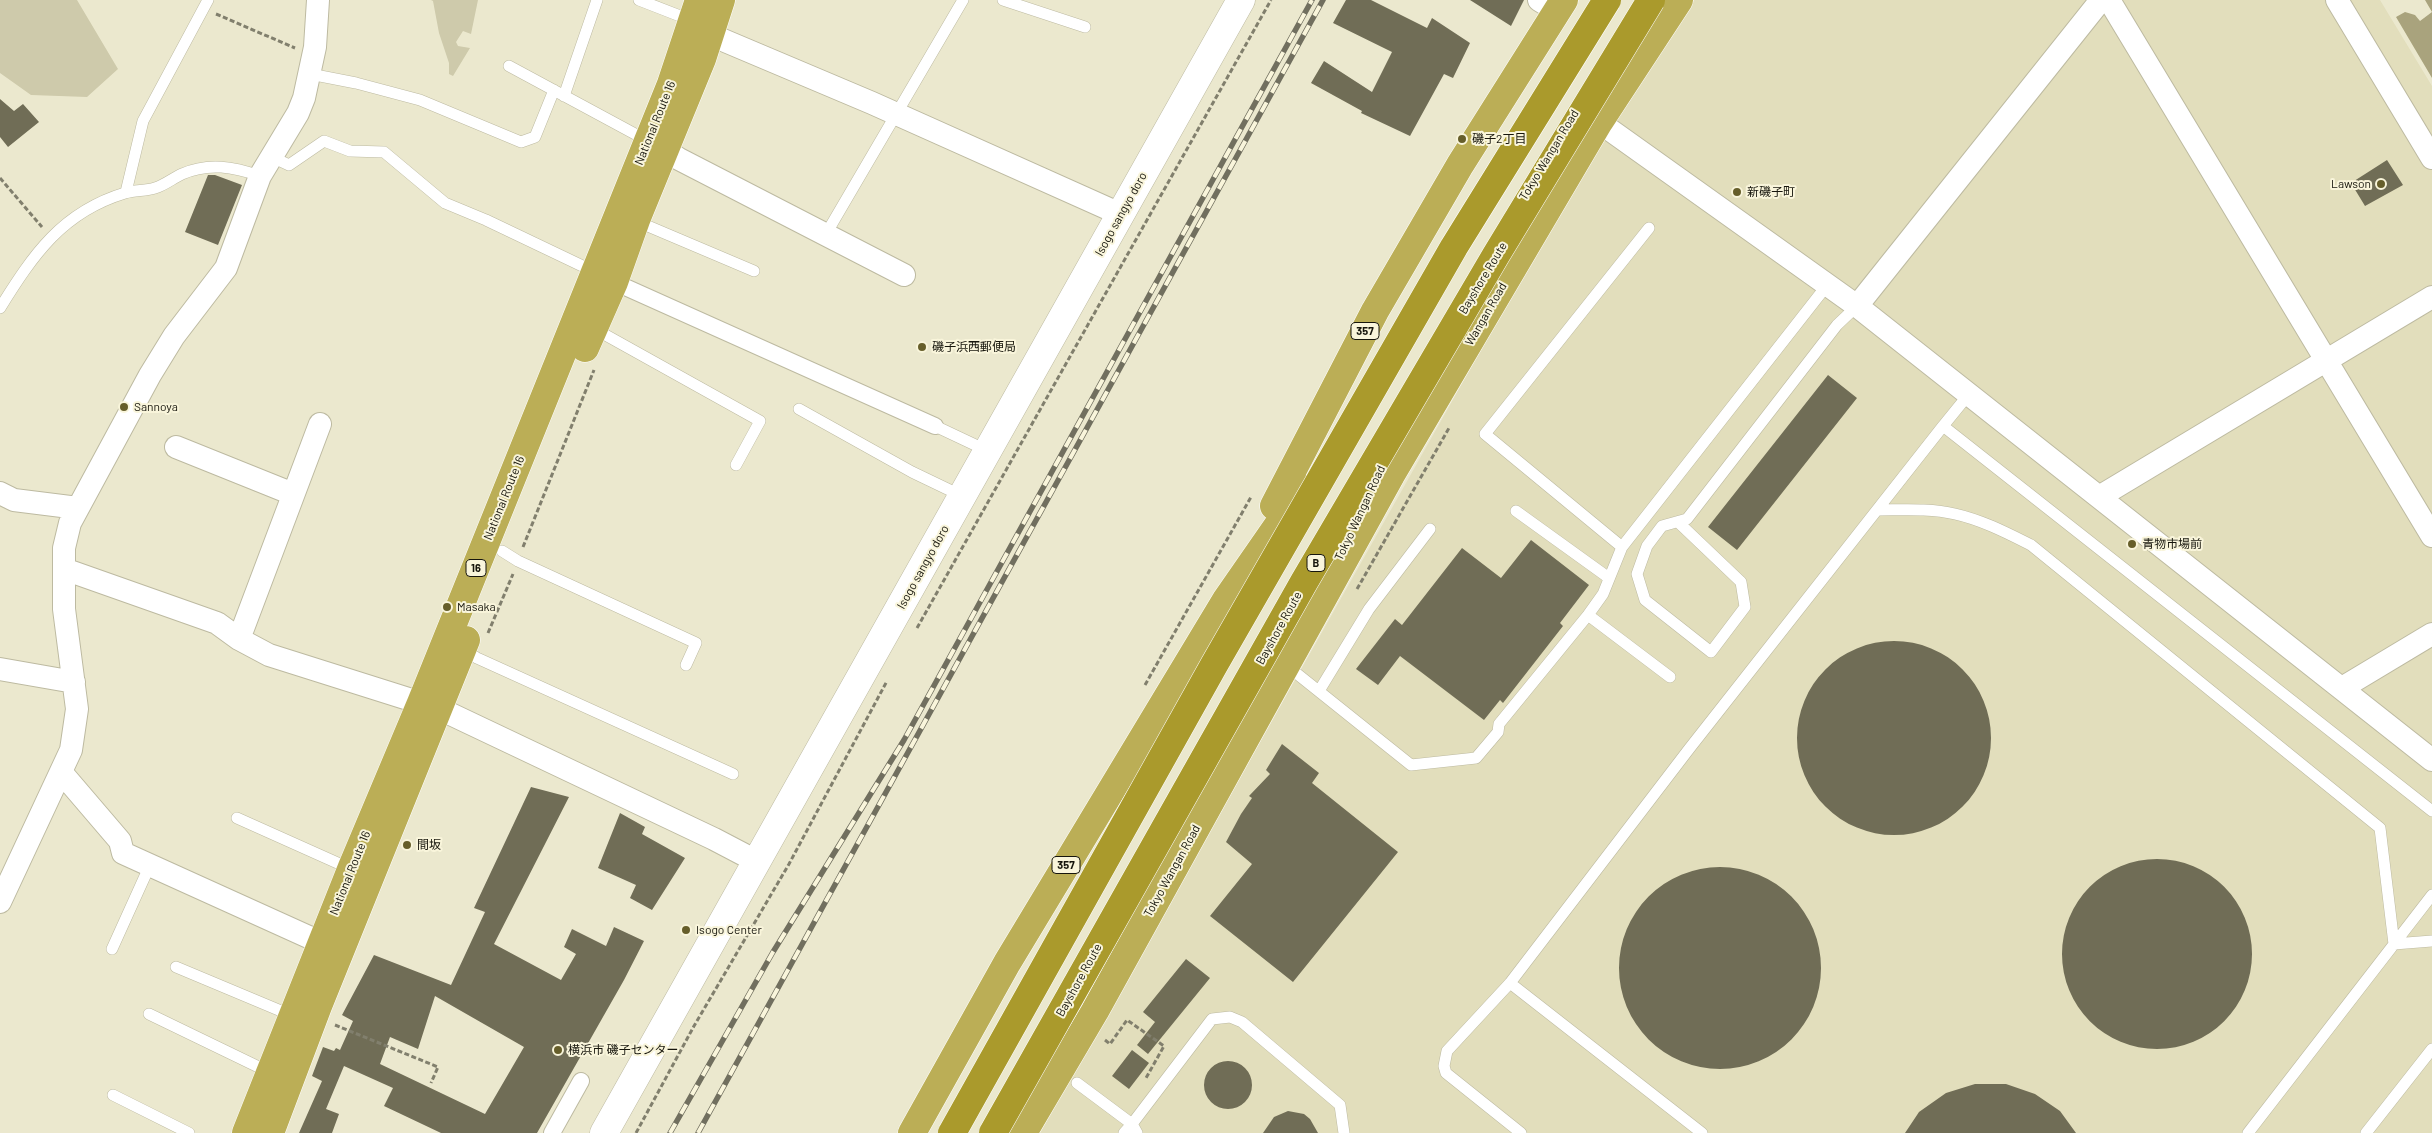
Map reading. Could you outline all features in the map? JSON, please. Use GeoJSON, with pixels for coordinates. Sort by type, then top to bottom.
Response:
{"type":"FeatureCollection","features":[{"type":"Feature","properties":{"kind":"highway","name":"National Route 16"},"geometry":{"type":"LineString","coordinates":[[270,1133],[431,706],[657,145],[701,19],[721,0]]}},
{"type":"Feature","properties":{"kind":"highway"},"geometry":{"type":"LineString","coordinates":[[952,1133],[1214,665],[1454,247],[1607,0]]}},
{"type":"Feature","properties":{"kind":"highway","name":"Tokyo Wangan Road"},"geometry":{"type":"LineString","coordinates":[[912,1133],[1007,964],[1226,600],[1429,300],[1613,0]]}},
{"type":"Feature","properties":{"kind":"highway","name":"Tokyo Wangan Road"},"geometry":{"type":"LineString","coordinates":[[1023,1133],[1095,1011],[1303,635],[1357,516],[1461,303],[1642,0]]}},
{"type":"Feature","properties":{"kind":"highway","name":"Bayshore Route"},"geometry":{"type":"LineString","coordinates":[[993,1133],[1304,582],[1496,255],[1652,0]]}},
{"type":"Feature","properties":{"kind":"highway","name":"Wangan Road"},"geometry":{"type":"LineString","coordinates":[[1303,635],[1391,475],[1599,122],[1679,0]]}},
{"type":"Feature","properties":{"kind":"highway","name":"357"},"geometry":{"type":"LineString","coordinates":[[1226,600],[1375,311],[1553,4]]}},
{"type":"Feature","properties":{"kind":"highway","name":"National Route 16"},"geometry":{"type":"LineString","coordinates":[[246,1133],[352,868],[431,706],[462,649],[593,328],[605,277],[636,220],[657,145]]}},
{"type":"Feature","properties":{"kind":"street"},"geometry":{"type":"LineString","coordinates":[[0,902],[71,750],[76,718],[74,682],[64,609],[64,548],[70,523],[155,367],[174,336],[226,268],[260,176],[298,113],[312,65],[318,0]]}},
{"type":"Feature","properties":{"kind":"street","name":"Isogo sangyo doro"},"geometry":{"type":"LineString","coordinates":[[604,1133],[1241,0]]}},
{"type":"Feature","properties":{"kind":"street"},"geometry":{"type":"LineString","coordinates":[[1856,306],[2101,0]]}},
{"type":"Feature","properties":{"kind":"street"},"geometry":{"type":"LineString","coordinates":[[2109,0],[2432,536]]}},
{"type":"Feature","properties":{"kind":"street"},"geometry":{"type":"LineString","coordinates":[[2338,0],[2432,158]]}},
{"type":"Feature","properties":{"kind":"street"},"geometry":{"type":"LineString","coordinates":[[701,19],[895,114],[1120,214]]}},
{"type":"Feature","properties":{"kind":"street"},"geometry":{"type":"LineString","coordinates":[[1599,122],[1828,284],[2432,760]]}},
{"type":"Feature","properties":{"kind":"street"},"geometry":{"type":"LineString","coordinates":[[657,145],[678,159],[904,275]]}},
{"type":"Feature","properties":{"kind":"street"},"geometry":{"type":"LineString","coordinates":[[605,277],[935,426]]}},
{"type":"Feature","properties":{"kind":"street"},"geometry":{"type":"LineString","coordinates":[[2099,497],[2432,297]]}},
{"type":"Feature","properties":{"kind":"street"},"geometry":{"type":"LineString","coordinates":[[239,639],[320,424]]}},
{"type":"Feature","properties":{"kind":"street"},"geometry":{"type":"LineString","coordinates":[[176,447],[293,494]]}},
{"type":"Feature","properties":{"kind":"street"},"geometry":{"type":"LineString","coordinates":[[0,493],[14,500],[78,508]]}},
{"type":"Feature","properties":{"kind":"street"},"geometry":{"type":"LineString","coordinates":[[64,569],[217,623],[239,639],[269,654],[301,666],[431,706],[714,838],[756,861]]}},
{"type":"Feature","properties":{"kind":"street"},"geometry":{"type":"LineString","coordinates":[[2342,688],[2432,634]]}},
{"type":"Feature","properties":{"kind":"street"},"geometry":{"type":"LineString","coordinates":[[0,670],[74,682]]}},
{"type":"Feature","properties":{"kind":"street"},"geometry":{"type":"LineString","coordinates":[[61,772],[120,841],[123,853],[313,939],[321,945]]}},
{"type":"Feature","properties":{"kind":"street"},"geometry":{"type":"LineString","coordinates":[[552,1133],[581,1081]]}},
{"type":"Feature","properties":{"kind":"lane"},"geometry":{"type":"LineString","coordinates":[[312,65],[356,83],[420,100],[520,142],[535,137],[559,93],[597,0]]}},
{"type":"Feature","properties":{"kind":"lane"},"geometry":{"type":"LineString","coordinates":[[639,0],[701,19]]}},
{"type":"Feature","properties":{"kind":"lane"},"geometry":{"type":"LineString","coordinates":[[826,234],[963,0]]}},
{"type":"Feature","properties":{"kind":"lane"},"geometry":{"type":"LineString","coordinates":[[1003,0],[1085,27]]}},
{"type":"Feature","properties":{"kind":"lane"},"geometry":{"type":"LineString","coordinates":[[126,192],[143,121],[206,4]]}},
{"type":"Feature","properties":{"kind":"lane"},"geometry":{"type":"LineString","coordinates":[[509,66],[657,145]]}},
{"type":"Feature","properties":{"kind":"lane"},"geometry":{"type":"LineString","coordinates":[[272,157],[289,164],[324,141],[350,151],[384,152],[445,203],[486,220],[605,277]]}},
{"type":"Feature","properties":{"kind":"lane"},"geometry":{"type":"LineString","coordinates":[[0,308],[26,267],[50,236],[74,216],[126,192],[156,188],[183,173],[218,166],[235,168],[260,176]]}},
{"type":"Feature","properties":{"kind":"lane"},"geometry":{"type":"LineString","coordinates":[[636,220],[754,272]]}},
{"type":"Feature","properties":{"kind":"lane"},"geometry":{"type":"LineString","coordinates":[[1622,547],[1485,434],[1649,228]]}},
{"type":"Feature","properties":{"kind":"lane"},"geometry":{"type":"LineString","coordinates":[[1286,665],[1411,765],[1476,758],[1498,732],[1499,724],[1603,594],[1622,547],[1828,284]]}},
{"type":"Feature","properties":{"kind":"lane"},"geometry":{"type":"LineString","coordinates":[[1678,522],[1741,582],[1744,592],[1745,607],[1712,652],[1645,600],[1637,574],[1647,546],[1662,526],[1687,519],[1837,325],[1856,306]]}},
{"type":"Feature","properties":{"kind":"lane"},"geometry":{"type":"LineString","coordinates":[[593,328],[760,421],[736,465]]}},
{"type":"Feature","properties":{"kind":"lane"},"geometry":{"type":"LineString","coordinates":[[1521,1133],[1446,1073],[1444,1066],[1448,1051],[1510,983],[1695,741],[1968,394]]}},
{"type":"Feature","properties":{"kind":"lane"},"geometry":{"type":"LineString","coordinates":[[799,409],[912,472],[963,497]]}},
{"type":"Feature","properties":{"kind":"lane"},"geometry":{"type":"LineString","coordinates":[[935,426],[988,451]]}},
{"type":"Feature","properties":{"kind":"lane"},"geometry":{"type":"LineString","coordinates":[[1943,426],[2432,811]]}},
{"type":"Feature","properties":{"kind":"lane"},"geometry":{"type":"LineString","coordinates":[[1877,510],[1922,510],[1954,513],[1994,526],[2031,545],[2380,828],[2394,944]]}},
{"type":"Feature","properties":{"kind":"lane"},"geometry":{"type":"LineString","coordinates":[[1516,511],[1609,578]]}},
{"type":"Feature","properties":{"kind":"lane"},"geometry":{"type":"LineString","coordinates":[[1319,690],[1369,609],[1430,529]]}},
{"type":"Feature","properties":{"kind":"lane"},"geometry":{"type":"LineString","coordinates":[[502,551],[518,561],[696,643],[686,664]]}},
{"type":"Feature","properties":{"kind":"lane"},"geometry":{"type":"LineString","coordinates":[[1588,615],[1670,677]]}},
{"type":"Feature","properties":{"kind":"lane"},"geometry":{"type":"LineString","coordinates":[[462,649],[477,658],[733,774]]}},
{"type":"Feature","properties":{"kind":"lane"},"geometry":{"type":"LineString","coordinates":[[237,818],[352,868]]}},
{"type":"Feature","properties":{"kind":"lane"},"geometry":{"type":"LineString","coordinates":[[112,949],[150,865]]}},
{"type":"Feature","properties":{"kind":"lane"},"geometry":{"type":"LineString","coordinates":[[2248,1133],[2432,895]]}},
{"type":"Feature","properties":{"kind":"lane"},"geometry":{"type":"LineString","coordinates":[[2394,944],[2432,941]]}},
{"type":"Feature","properties":{"kind":"lane"},"geometry":{"type":"LineString","coordinates":[[176,967],[293,1016]]}},
{"type":"Feature","properties":{"kind":"lane"},"geometry":{"type":"LineString","coordinates":[[1510,983],[1702,1133]]}},
{"type":"Feature","properties":{"kind":"lane"},"geometry":{"type":"LineString","coordinates":[[149,1014],[271,1073]]}},
{"type":"Feature","properties":{"kind":"lane"},"geometry":{"type":"LineString","coordinates":[[1077,1083],[1131,1130],[1212,1019],[1230,1017],[1242,1022],[1340,1105],[1344,1133]]}},
{"type":"Feature","properties":{"kind":"lane"},"geometry":{"type":"LineString","coordinates":[[2366,1133],[2432,1049]]}},
{"type":"Feature","properties":{"kind":"lane"},"geometry":{"type":"LineString","coordinates":[[113,1095],[189,1133]]}},
{"type":"Feature","properties":{"kind":"path"},"geometry":{"type":"LineString","coordinates":[[914,633],[1272,0]]}},
{"type":"Feature","properties":{"kind":"path"},"geometry":{"type":"LineString","coordinates":[[206,4],[312,65]]}},
{"type":"Feature","properties":{"kind":"path"},"geometry":{"type":"LineString","coordinates":[[0,178],[50,236]]}},
{"type":"Feature","properties":{"kind":"path"},"geometry":{"type":"LineString","coordinates":[[1144,686],[1254,492]]}},
{"type":"Feature","properties":{"kind":"path"},"geometry":{"type":"LineString","coordinates":[[636,1133],[694,1026],[789,864],[890,675]]}},
{"type":"Feature","properties":{"kind":"path"},"geometry":{"type":"LineString","coordinates":[[1102,1038],[1110,1044],[1126,1020],[1164,1046],[1146,1078]]}},
{"type":"Feature","properties":{"kind":"path"},"geometry":{"type":"LineString","coordinates":[[330,1023],[438,1066],[431,1083]]}},
{"type":"Feature","properties":{"kind":"shaded area"},"geometry":{"type":"Polygon","coordinates":[[[0,0],[77,0],[118,69],[87,97],[31,95],[0,73],[0,0]]]}},
{"type":"Feature","properties":{"kind":"shaded area"},"geometry":{"type":"Polygon","coordinates":[[[431,0],[478,0],[471,34],[463,31],[456,42],[458,46],[470,48],[453,76],[449,74],[449,63],[439,33],[433,1],[431,0]]]}},
{"type":"Feature","properties":{"kind":"shaded area"},"geometry":{"type":"Polygon","coordinates":[[[1694,0],[2380,0],[2432,86],[2432,1133],[1040,1133],[1580,174],[1694,0]]]}},
{"type":"Feature","properties":{"kind":"shaded area"},"geometry":{"type":"Polygon","coordinates":[[[2425,0],[2432,0],[2432,12],[2425,0]]]}},
{"type":"Feature","properties":{"kind":"shaded area"},"geometry":{"type":"Polygon","coordinates":[[[2405,12],[2415,15],[2420,21],[2432,12],[2432,78],[2396,17],[2405,12]]]}},
{"type":"Feature","properties":{"kind":"building"},"geometry":{"type":"Polygon","coordinates":[[[1346,0],[1371,0],[1427,28],[1432,18],[1470,43],[1453,78],[1444,74],[1410,136],[1361,113],[1362,111],[1311,83],[1324,61],[1372,92],[1392,52],[1333,23],[1346,0]]]}},
{"type":"Feature","properties":{"kind":"building"},"geometry":{"type":"Polygon","coordinates":[[[1470,0],[1524,0],[1511,26],[1470,0]]]}},
{"type":"Feature","properties":{"kind":"building"},"geometry":{"type":"Polygon","coordinates":[[[0,99],[14,111],[23,104],[39,122],[8,147],[0,137],[0,99]]]}},
{"type":"Feature","properties":{"kind":"building"},"geometry":{"type":"Polygon","coordinates":[[[2387,160],[2403,185],[2365,206],[2351,183],[2387,160]]]}},
{"type":"Feature","properties":{"kind":"building"},"geometry":{"type":"Polygon","coordinates":[[[208,175],[215,175],[242,185],[218,245],[185,232],[208,175]]]}},
{"type":"Feature","properties":{"kind":"building"},"geometry":{"type":"Polygon","coordinates":[[[1828,375],[1857,398],[1737,550],[1708,527],[1828,375]]]}},
{"type":"Feature","properties":{"kind":"building"},"geometry":{"type":"Polygon","coordinates":[[[1531,540],[1589,585],[1560,623],[1563,626],[1503,703],[1500,700],[1484,720],[1400,656],[1378,685],[1356,669],[1395,619],[1402,625],[1462,548],[1501,578],[1531,540]]]}},
{"type":"Feature","properties":{"kind":"building"},"geometry":{"type":"Polygon","coordinates":[[[1894,641],[1913,643],[1931,648],[1948,657],[1963,669],[1975,684],[1984,701],[1989,719],[1991,738],[1989,757],[1984,775],[1975,792],[1963,807],[1948,819],[1931,828],[1913,833],[1894,835],[1875,833],[1857,828],[1840,819],[1825,807],[1813,792],[1804,775],[1799,757],[1797,738],[1799,719],[1804,701],[1813,684],[1825,669],[1840,657],[1857,648],[1875,643],[1894,641]]]}},
{"type":"Feature","properties":{"kind":"building"},"geometry":{"type":"Polygon","coordinates":[[[1282,744],[1319,773],[1312,783],[1398,852],[1293,982],[1210,916],[1252,864],[1226,842],[1252,798],[1249,796],[1270,774],[1266,770],[1282,744]]]}},
{"type":"Feature","properties":{"kind":"building"},"geometry":{"type":"Polygon","coordinates":[[[531,787],[569,797],[494,944],[561,980],[576,954],[564,947],[572,929],[606,946],[614,927],[644,941],[624,980],[537,1133],[441,1133],[384,1106],[393,1088],[344,1066],[326,1109],[339,1114],[332,1133],[299,1133],[322,1081],[312,1076],[323,1047],[334,1051],[336,1048],[340,1050],[353,1021],[342,1015],[374,955],[451,985],[485,912],[474,908],[531,787]],[[435,996],[418,1049],[390,1037],[380,1064],[485,1114],[524,1047],[435,996]]]}},
{"type":"Feature","properties":{"kind":"building"},"geometry":{"type":"Polygon","coordinates":[[[620,813],[645,827],[642,834],[685,858],[652,910],[630,898],[636,885],[598,868],[620,813]]]}},
{"type":"Feature","properties":{"kind":"building"},"geometry":{"type":"Polygon","coordinates":[[[2157,859],[2193,866],[2210,875],[2224,887],[2236,901],[2245,918],[2252,954],[2245,990],[2236,1007],[2224,1021],[2210,1033],[2193,1042],[2157,1049],[2121,1042],[2104,1033],[2090,1021],[2078,1007],[2069,990],[2062,954],[2069,918],[2078,901],[2090,887],[2104,875],[2121,866],[2157,859]]]}},
{"type":"Feature","properties":{"kind":"building"},"geometry":{"type":"Polygon","coordinates":[[[1710,867],[1730,867],[1759,874],[1792,896],[1814,929],[1821,958],[1821,978],[1814,1007],[1792,1040],[1759,1062],[1730,1069],[1710,1069],[1681,1062],[1648,1040],[1626,1007],[1619,978],[1619,958],[1626,929],[1648,896],[1681,874],[1710,867]]]}},
{"type":"Feature","properties":{"kind":"building"},"geometry":{"type":"Polygon","coordinates":[[[1186,959],[1210,978],[1148,1054],[1137,1045],[1155,1022],[1143,1012],[1186,959]]]}},
{"type":"Feature","properties":{"kind":"building"},"geometry":{"type":"Polygon","coordinates":[[[1132,1050],[1149,1063],[1129,1089],[1112,1076],[1132,1050]]]}},
{"type":"Feature","properties":{"kind":"building"},"geometry":{"type":"Polygon","coordinates":[[[1223,1061],[1233,1061],[1242,1065],[1248,1071],[1251,1076],[1251,1094],[1242,1105],[1233,1109],[1223,1109],[1214,1105],[1208,1099],[1204,1090],[1204,1080],[1208,1071],[1214,1065],[1223,1061]]]}},
{"type":"Feature","properties":{"kind":"building"},"geometry":{"type":"Polygon","coordinates":[[[1975,1084],[2006,1084],[2035,1094],[2060,1111],[2076,1133],[1905,1133],[1919,1112],[1946,1093],[1975,1084]]]}},
{"type":"Feature","properties":{"kind":"building"},"geometry":{"type":"Polygon","coordinates":[[[1288,1111],[1304,1114],[1310,1119],[1318,1133],[1263,1133],[1274,1117],[1288,1111]]]}},
{"type":"Feature","properties":{"kind":"railway"},"geometry":{"type":"LineString","coordinates":[[670,1133],[773,952],[904,740],[1312,0]]}},
{"type":"Feature","properties":{"kind":"railway"},"geometry":{"type":"LineString","coordinates":[[698,1133],[1323,0]]}},
{"type":"Feature","properties":{"kind":"place","name":"磯子2丁目"},"geometry":{"type":"Point","coordinates":[1462,139]}},
{"type":"Feature","properties":{"kind":"place","name":"Lawson"},"geometry":{"type":"Point","coordinates":[2381,184]}},
{"type":"Feature","properties":{"kind":"place","name":"新磯子町"},"geometry":{"type":"Point","coordinates":[1737,192]}},
{"type":"Feature","properties":{"kind":"place","name":"磯子浜西郵便局"},"geometry":{"type":"Point","coordinates":[922,347]}},
{"type":"Feature","properties":{"kind":"place","name":"Sannoya"},"geometry":{"type":"Point","coordinates":[124,407]}},
{"type":"Feature","properties":{"kind":"place","name":"青物市場前"},"geometry":{"type":"Point","coordinates":[2132,544]}},
{"type":"Feature","properties":{"kind":"place","name":"Masaka"},"geometry":{"type":"Point","coordinates":[447,607]}},
{"type":"Feature","properties":{"kind":"place","name":"間坂"},"geometry":{"type":"Point","coordinates":[407,845]}},
{"type":"Feature","properties":{"kind":"place","name":"Isogo Center"},"geometry":{"type":"Point","coordinates":[686,930]}},
{"type":"Feature","properties":{"kind":"place","name":"横浜市 磯子センター"},"geometry":{"type":"Point","coordinates":[558,1050]}}]}
